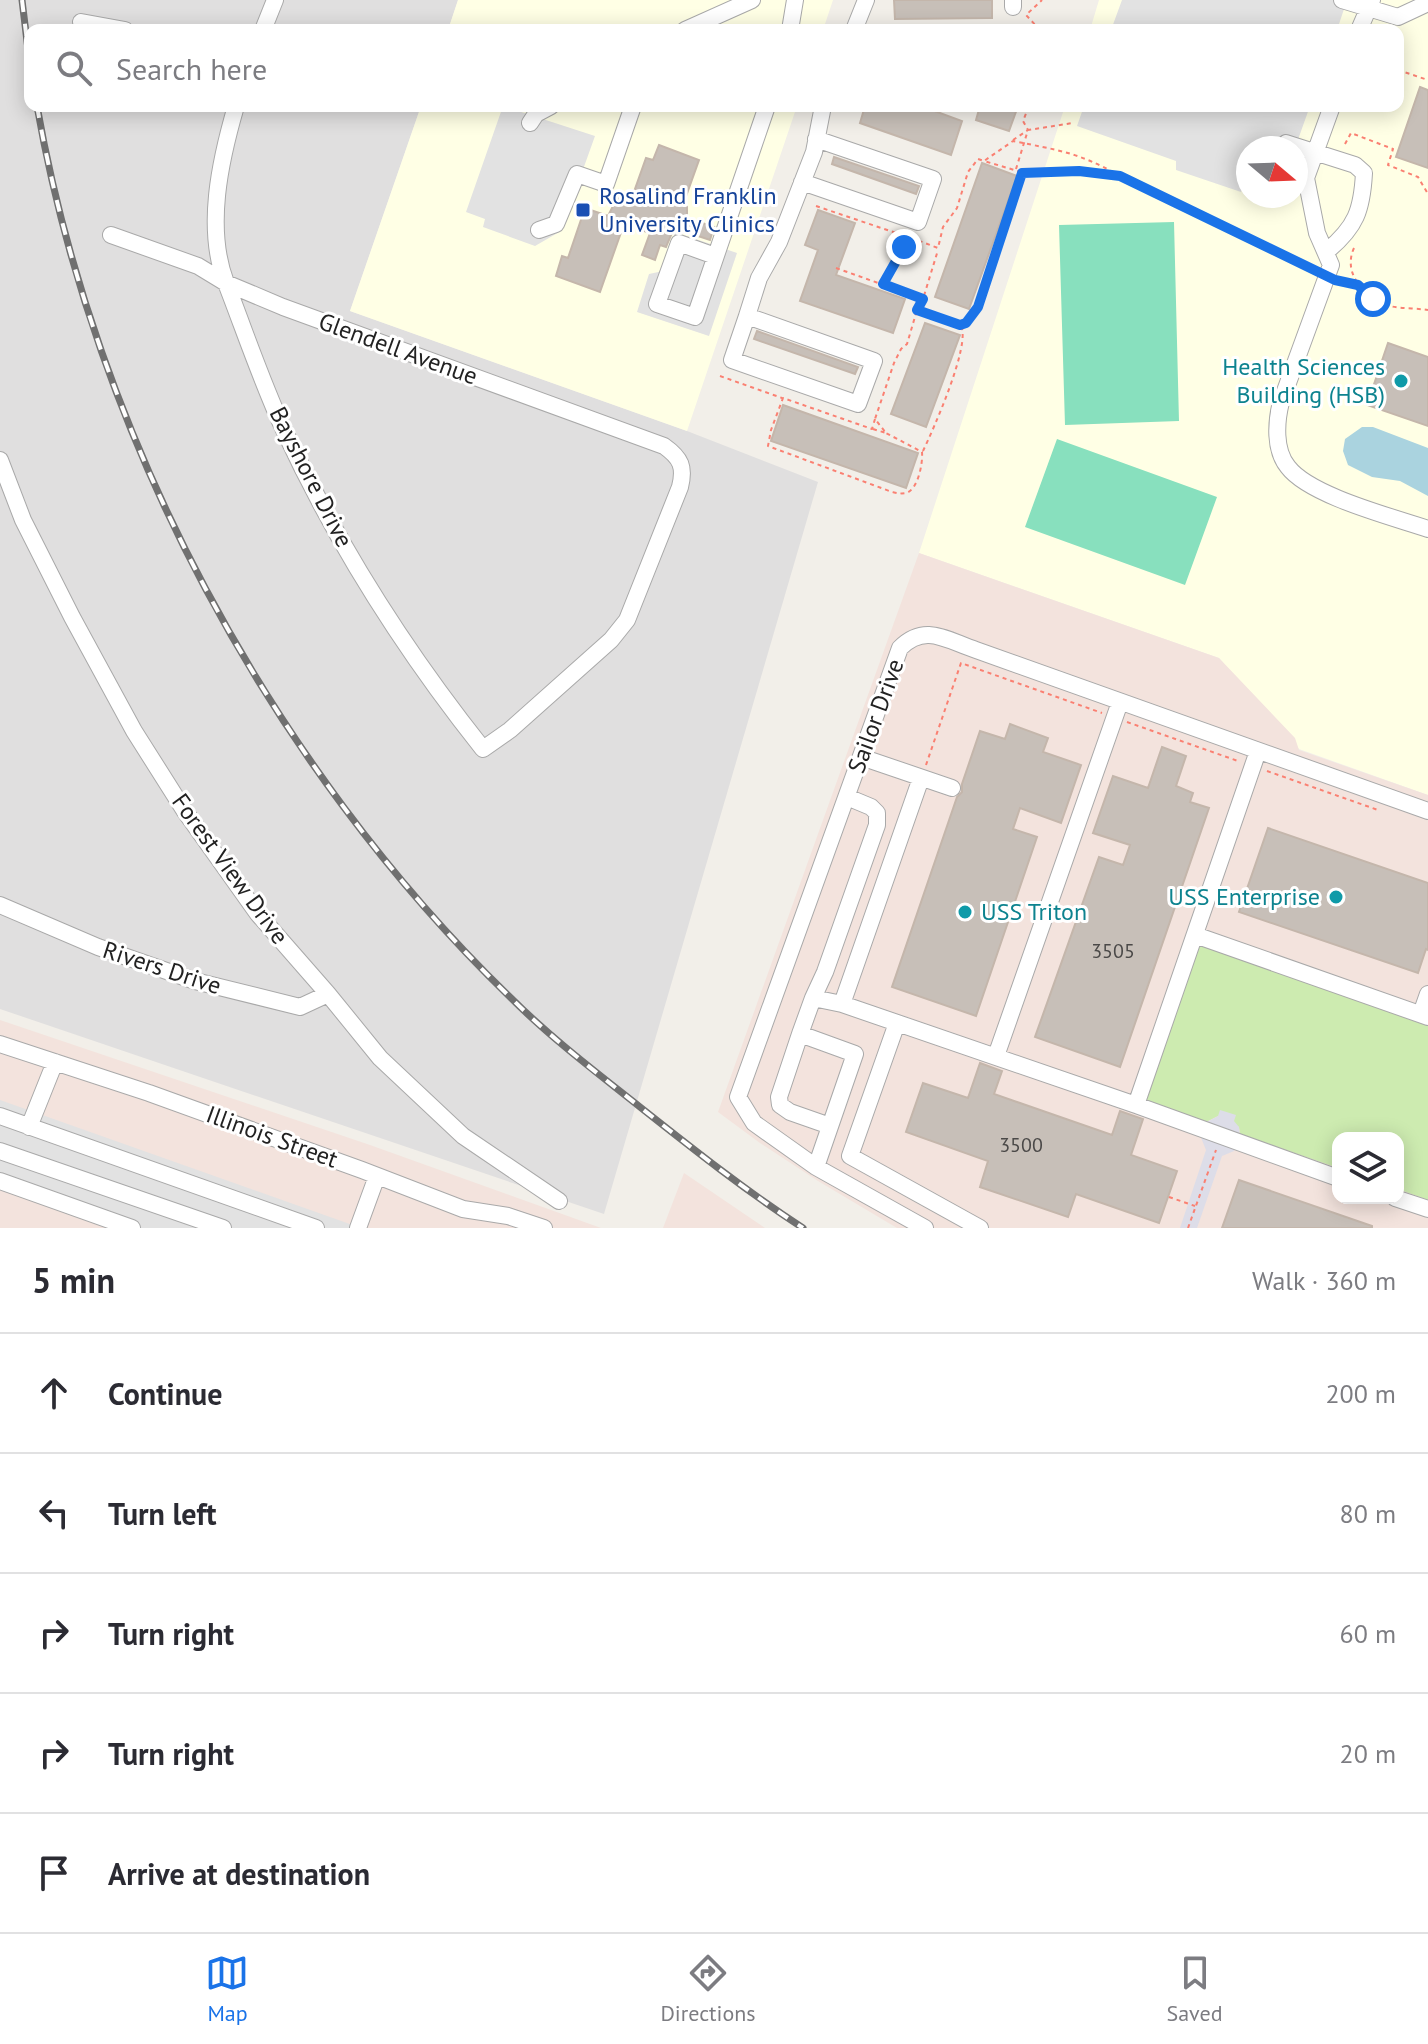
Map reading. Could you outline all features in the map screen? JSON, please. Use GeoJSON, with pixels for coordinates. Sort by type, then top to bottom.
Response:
{"type":"FeatureCollection","features":[{"type":"Feature","properties":{"kind":"street"},"geometry":{"type":"LineString","coordinates":[[265,24],[275,0]]}},
{"type":"Feature","properties":{"kind":"street"},"geometry":{"type":"LineString","coordinates":[[698,24],[752,0]]}},
{"type":"Feature","properties":{"kind":"street"},"geometry":{"type":"LineString","coordinates":[[791,24],[795,0]]}},
{"type":"Feature","properties":{"kind":"street"},"geometry":{"type":"LineString","coordinates":[[856,24],[866,0]]}},
{"type":"Feature","properties":{"kind":"street"},"geometry":{"type":"LineString","coordinates":[[1342,0],[1370,3],[1398,17],[1428,3]]}},
{"type":"Feature","properties":{"kind":"street"},"geometry":{"type":"LineString","coordinates":[[1361,24],[1370,3]]}},
{"type":"Feature","properties":{"kind":"street"},"geometry":{"type":"LineString","coordinates":[[81,22],[92,24]]}},
{"type":"Feature","properties":{"kind":"street","name":"Bayshore Drive"},"geometry":{"type":"LineString","coordinates":[[234,112],[219,182],[216,233],[226,283],[283,429],[344,546],[432,684],[483,749],[537,705]]}},
{"type":"Feature","properties":{"kind":"street"},"geometry":{"type":"LineString","coordinates":[[530,123],[540,112]]}},
{"type":"Feature","properties":{"kind":"street"},"geometry":{"type":"LineString","coordinates":[[539,230],[556,224],[577,174],[606,184],[631,112]]}},
{"type":"Feature","properties":{"kind":"street"},"geometry":{"type":"LineString","coordinates":[[715,256],[679,243],[657,304],[695,317],[765,112]]}},
{"type":"Feature","properties":{"kind":"street"},"geometry":{"type":"LineString","coordinates":[[747,316],[874,361],[858,404],[732,360],[759,278],[779,242],[802,182],[822,112]]}},
{"type":"Feature","properties":{"kind":"street"},"geometry":{"type":"LineString","coordinates":[[1330,112],[1306,178],[1317,233],[1331,265],[1277,419],[1280,452],[1288,468],[1323,492],[1428,529]]}},
{"type":"Feature","properties":{"kind":"street"},"geometry":{"type":"LineString","coordinates":[[802,182],[918,222],[933,179],[816,139]]}},
{"type":"Feature","properties":{"kind":"street"},"geometry":{"type":"LineString","coordinates":[[1308,151],[1355,165],[1364,173],[1363,195],[1356,219],[1350,231],[1327,251]]}},
{"type":"Feature","properties":{"kind":"street","name":"Glendell Avenue"},"geometry":{"type":"LineString","coordinates":[[111,235],[198,266],[226,283],[283,307],[664,446],[677,456],[683,472],[680,487],[627,620],[611,640],[537,705]]}},
{"type":"Feature","properties":{"kind":"street","name":"Forest View Drive"},"geometry":{"type":"LineString","coordinates":[[0,460],[30,534],[134,731],[184,810],[258,914],[380,1058],[463,1136],[559,1201]]}},
{"type":"Feature","properties":{"kind":"street","name":"Sailor Drive"},"geometry":{"type":"LineString","coordinates":[[925,1228],[816,1167],[754,1123],[738,1097],[900,648],[912,636],[924,633],[1118,710],[1256,759],[1428,811]]}},
{"type":"Feature","properties":{"kind":"street"},"geometry":{"type":"LineString","coordinates":[[996,1056],[1118,710]]}},
{"type":"Feature","properties":{"kind":"street"},"geometry":{"type":"LineString","coordinates":[[861,757],[952,788]]}},
{"type":"Feature","properties":{"kind":"street"},"geometry":{"type":"LineString","coordinates":[[1136,1105],[1256,759]]}},
{"type":"Feature","properties":{"kind":"street"},"geometry":{"type":"LineString","coordinates":[[842,1004],[921,778]]}},
{"type":"Feature","properties":{"kind":"street"},"geometry":{"type":"LineString","coordinates":[[830,1126],[790,1112],[780,1105],[779,1097],[877,825],[877,813],[871,807],[847,797]]}},
{"type":"Feature","properties":{"kind":"street","name":"Rivers Drive"},"geometry":{"type":"LineString","coordinates":[[0,905],[98,947],[195,981],[300,1007],[328,994]]}},
{"type":"Feature","properties":{"kind":"street"},"geometry":{"type":"LineString","coordinates":[[1195,935],[1424,1016],[1428,994]]}},
{"type":"Feature","properties":{"kind":"street"},"geometry":{"type":"LineString","coordinates":[[813,998],[842,1004],[996,1056],[1332,1176]]}},
{"type":"Feature","properties":{"kind":"street"},"geometry":{"type":"LineString","coordinates":[[897,1023],[850,1156],[980,1228]]}},
{"type":"Feature","properties":{"kind":"street"},"geometry":{"type":"LineString","coordinates":[[800,1034],[855,1054],[816,1167]]}},
{"type":"Feature","properties":{"kind":"street","name":"Illinois Street"},"geometry":{"type":"LineString","coordinates":[[0,1044],[463,1209],[508,1216],[544,1228]]}},
{"type":"Feature","properties":{"kind":"street"},"geometry":{"type":"LineString","coordinates":[[29,1127],[55,1062]]}},
{"type":"Feature","properties":{"kind":"street"},"geometry":{"type":"LineString","coordinates":[[0,1116],[316,1228]]}},
{"type":"Feature","properties":{"kind":"street"},"geometry":{"type":"LineString","coordinates":[[0,1151],[223,1228]]}},
{"type":"Feature","properties":{"kind":"street"},"geometry":{"type":"LineString","coordinates":[[358,1228],[377,1176]]}},
{"type":"Feature","properties":{"kind":"street"},"geometry":{"type":"LineString","coordinates":[[0,1181],[132,1228]]}},
{"type":"Feature","properties":{"kind":"street"},"geometry":{"type":"LineString","coordinates":[[1404,1201],[1428,1209]]}},
{"type":"Feature","properties":{"kind":"path"},"geometry":{"type":"LineString","coordinates":[[1034,24],[1026,15],[1042,0]]}},
{"type":"Feature","properties":{"kind":"path"},"geometry":{"type":"LineString","coordinates":[[1404,72],[1428,80]]}},
{"type":"Feature","properties":{"kind":"path"},"geometry":{"type":"LineString","coordinates":[[1027,112],[1023,121],[1028,130]]}},
{"type":"Feature","properties":{"kind":"path"},"geometry":{"type":"LineString","coordinates":[[984,161],[1028,130],[1073,123]]}},
{"type":"Feature","properties":{"kind":"path"},"geometry":{"type":"LineString","coordinates":[[1015,172],[1028,130]]}},
{"type":"Feature","properties":{"kind":"path"},"geometry":{"type":"LineString","coordinates":[[1342,147],[1351,133],[1393,149],[1388,165],[1418,177],[1428,194]]}},
{"type":"Feature","properties":{"kind":"path"},"geometry":{"type":"LineString","coordinates":[[1013,141],[1065,150],[1094,161],[1335,280],[1358,285]]}},
{"type":"Feature","properties":{"kind":"path"},"geometry":{"type":"LineString","coordinates":[[872,429],[894,363],[907,344],[923,299],[943,227],[960,201],[968,172],[978,159],[1022,173],[1079,171],[1120,176]]}},
{"type":"Feature","properties":{"kind":"path"},"geometry":{"type":"LineString","coordinates":[[917,310],[960,325],[966,323],[978,307],[1022,173]]}},
{"type":"Feature","properties":{"kind":"path"},"geometry":{"type":"LineString","coordinates":[[816,206],[938,248]]}},
{"type":"Feature","properties":{"kind":"path"},"geometry":{"type":"LineString","coordinates":[[883,284],[909,237]]}},
{"type":"Feature","properties":{"kind":"path"},"geometry":{"type":"LineString","coordinates":[[1354,248],[1349,265],[1358,285],[1373,299],[1391,306],[1428,310]]}},
{"type":"Feature","properties":{"kind":"path"},"geometry":{"type":"LineString","coordinates":[[836,268],[923,299]]}},
{"type":"Feature","properties":{"kind":"path"},"geometry":{"type":"LineString","coordinates":[[783,398],[768,446],[892,492],[907,493],[913,488],[923,462],[922,452],[963,350],[964,332],[960,325]]}},
{"type":"Feature","properties":{"kind":"path"},"geometry":{"type":"LineString","coordinates":[[720,376],[886,433],[922,452]]}},
{"type":"Feature","properties":{"kind":"path"},"geometry":{"type":"LineString","coordinates":[[875,419],[886,433]]}},
{"type":"Feature","properties":{"kind":"path"},"geometry":{"type":"LineString","coordinates":[[921,778],[961,663],[1118,710],[1256,759],[1384,812]]}},
{"type":"Feature","properties":{"kind":"path"},"geometry":{"type":"LineString","coordinates":[[1188,1228],[1220,1137]]}},
{"type":"Feature","properties":{"kind":"path"},"geometry":{"type":"LineString","coordinates":[[1169,1197],[1196,1206]]}},
{"type":"Feature","properties":{"kind":"shaded area"},"geometry":{"type":"Polygon","coordinates":[[[0,0],[458,0],[450,24],[24,24],[24,112],[419,112],[350,311],[687,431],[818,482],[604,1214],[0,1009],[0,0]]]}},
{"type":"Feature","properties":{"kind":"shaded area"},"geometry":{"type":"Polygon","coordinates":[[[458,0],[833,0],[825,24],[450,24],[458,0]]]}},
{"type":"Feature","properties":{"kind":"shaded area"},"geometry":{"type":"Polygon","coordinates":[[[1099,0],[1428,0],[1428,795],[1299,749],[1219,658],[919,553],[1063,112],[1404,112],[1404,24],[1092,24],[1099,0]]]}},
{"type":"Feature","properties":{"kind":"shaded area"},"geometry":{"type":"Polygon","coordinates":[[[1122,0],[1347,0],[1339,24],[1113,24],[1122,0]]]}},
{"type":"Feature","properties":{"kind":"shaded area"},"geometry":{"type":"Polygon","coordinates":[[[419,112],[795,112],[687,431],[350,311],[419,112]]]}},
{"type":"Feature","properties":{"kind":"shaded area"},"geometry":{"type":"Polygon","coordinates":[[[501,112],[521,112],[595,136],[561,231],[535,246],[483,227],[485,219],[466,212],[501,112]]]}},
{"type":"Feature","properties":{"kind":"shaded area"},"geometry":{"type":"Polygon","coordinates":[[[1082,112],[1308,112],[1299,136],[1236,136],[1236,190],[1176,170],[1176,161],[1077,126],[1082,112]]]}},
{"type":"Feature","properties":{"kind":"shaded area"},"geometry":{"type":"Polygon","coordinates":[[[675,232],[737,253],[709,336],[637,312],[649,274],[663,271],[675,232]]]}},
{"type":"Feature","properties":{"kind":"shaded area"},"geometry":{"type":"Polygon","coordinates":[[[919,553],[1219,658],[1295,738],[1299,750],[1428,795],[1428,1228],[897,1228],[760,1143],[718,1112],[919,553]]]}},
{"type":"Feature","properties":{"kind":"shaded area"},"geometry":{"type":"Polygon","coordinates":[[[0,1020],[370,1145],[601,1228],[0,1228],[0,1020]]]}},
{"type":"Feature","properties":{"kind":"shaded area"},"geometry":{"type":"Polygon","coordinates":[[[0,1100],[361,1228],[111,1228],[0,1188],[0,1100]]]}},
{"type":"Feature","properties":{"kind":"shaded area"},"geometry":{"type":"Polygon","coordinates":[[[1220,1110],[1236,1115],[1234,1121],[1239,1127],[1240,1140],[1234,1151],[1222,1156],[1197,1228],[1180,1228],[1206,1150],[1200,1135],[1205,1123],[1218,1116],[1220,1110]]]}},
{"type":"Feature","properties":{"kind":"shaded area"},"geometry":{"type":"Polygon","coordinates":[[[684,1173],[765,1228],[663,1228],[684,1173]]]}},
{"type":"Feature","properties":{"kind":"green space"},"geometry":{"type":"Polygon","coordinates":[[[1174,222],[1179,421],[1065,425],[1059,225],[1174,222]]]}},
{"type":"Feature","properties":{"kind":"green space"},"geometry":{"type":"Polygon","coordinates":[[[1057,439],[1217,497],[1185,585],[1025,527],[1057,439]]]}},
{"type":"Feature","properties":{"kind":"green space"},"geometry":{"type":"Polygon","coordinates":[[[1199,945],[1428,1026],[1428,1200],[1404,1191],[1404,1132],[1332,1132],[1332,1166],[1240,1134],[1239,1127],[1218,1116],[1206,1122],[1145,1101],[1199,945]]]}},
{"type":"Feature","properties":{"kind":"water"},"geometry":{"type":"Polygon","coordinates":[[[1362,427],[1373,427],[1428,448],[1428,496],[1400,481],[1372,477],[1348,465],[1343,451],[1345,439],[1362,427]]]}},
{"type":"Feature","properties":{"kind":"building"},"geometry":{"type":"Polygon","coordinates":[[[894,0],[992,0],[992,18],[895,19],[894,0]]]}},
{"type":"Feature","properties":{"kind":"building"},"geometry":{"type":"Polygon","coordinates":[[[1420,87],[1428,90],[1428,168],[1396,157],[1420,87]]]}},
{"type":"Feature","properties":{"kind":"building"},"geometry":{"type":"Polygon","coordinates":[[[863,112],[937,112],[962,121],[951,155],[860,123],[863,112]]]}},
{"type":"Feature","properties":{"kind":"building"},"geometry":{"type":"Polygon","coordinates":[[[978,112],[1016,112],[1009,131],[976,120],[978,112]]]}},
{"type":"Feature","properties":{"kind":"building"},"geometry":{"type":"Polygon","coordinates":[[[659,145],[699,160],[684,202],[687,218],[714,227],[710,240],[674,228],[666,247],[660,245],[655,260],[642,255],[650,233],[624,224],[600,292],[556,276],[562,256],[568,258],[585,208],[608,216],[617,198],[630,203],[646,158],[653,160],[659,145]]]}},
{"type":"Feature","properties":{"kind":"building"},"geometry":{"type":"Polygon","coordinates":[[[834,157],[919,186],[916,194],[832,164],[834,157]]]}},
{"type":"Feature","properties":{"kind":"building"},"geometry":{"type":"Polygon","coordinates":[[[982,163],[1017,176],[969,309],[935,297],[982,163]]]}},
{"type":"Feature","properties":{"kind":"building"},"geometry":{"type":"Polygon","coordinates":[[[818,210],[855,223],[836,275],[905,299],[893,333],[800,301],[818,250],[805,245],[818,210]]]}},
{"type":"Feature","properties":{"kind":"building"},"geometry":{"type":"Polygon","coordinates":[[[925,323],[960,335],[926,427],[891,414],[925,323]]]}},
{"type":"Feature","properties":{"kind":"building"},"geometry":{"type":"Polygon","coordinates":[[[757,331],[858,367],[855,374],[754,339],[757,331]]]}},
{"type":"Feature","properties":{"kind":"building","name":"Health Sciences Building (HSB)"},"geometry":{"type":"Polygon","coordinates":[[[1388,343],[1428,357],[1428,426],[1367,405],[1388,343]]]}},
{"type":"Feature","properties":{"kind":"building"},"geometry":{"type":"Polygon","coordinates":[[[783,405],[918,453],[906,488],[771,441],[783,405]]]}},
{"type":"Feature","properties":{"kind":"building","name":"USS Triton"},"geometry":{"type":"Polygon","coordinates":[[[1010,724],[1048,738],[1043,752],[1081,765],[1061,823],[1020,808],[1013,829],[1037,837],[976,1016],[892,987],[957,797],[962,792],[980,731],[1005,739],[1010,724]]]}},
{"type":"Feature","properties":{"kind":"building"},"geometry":{"type":"Polygon","coordinates":[[[1162,747],[1186,756],[1176,786],[1193,793],[1190,802],[1209,808],[1120,1067],[1035,1037],[1099,857],[1123,865],[1130,845],[1093,833],[1113,776],[1148,788],[1162,747]]]}},
{"type":"Feature","properties":{"kind":"building","name":"USS Enterprise"},"geometry":{"type":"Polygon","coordinates":[[[1268,828],[1428,883],[1428,950],[1418,973],[1239,912],[1268,828]]]}},
{"type":"Feature","properties":{"kind":"building"},"geometry":{"type":"Polygon","coordinates":[[[980,1063],[1002,1071],[994,1094],[1112,1135],[1120,1111],[1143,1119],[1131,1155],[1177,1171],[1159,1223],[1076,1194],[1068,1217],[980,1187],[988,1161],[906,1132],[923,1083],[968,1098],[980,1063]]]}},
{"type":"Feature","properties":{"kind":"building"},"geometry":{"type":"Polygon","coordinates":[[[1239,1180],[1372,1226],[1372,1228],[1222,1228],[1239,1180]]]}},
{"type":"Feature","properties":{"kind":"railway"},"geometry":{"type":"LineString","coordinates":[[22,0],[25,24]]}},
{"type":"Feature","properties":{"kind":"railway"},"geometry":{"type":"LineString","coordinates":[[38,112],[64,230],[102,352],[149,472],[205,588],[270,700],[343,807],[424,906],[511,998],[558,1041],[660,1123],[740,1185],[803,1228]]}},
{"type":"Feature","properties":{"kind":"place","name":"Rosalind Franklin University Clinics"},"geometry":{"type":"Point","coordinates":[583,210]}},
{"type":"Feature","properties":{"kind":"place","name":"Health Sciences Building (HSB)"},"geometry":{"type":"Point","coordinates":[1401,381]}},
{"type":"Feature","properties":{"kind":"place","name":"USS Enterprise"},"geometry":{"type":"Point","coordinates":[1336,897]}},
{"type":"Feature","properties":{"kind":"place","name":"USS Triton"},"geometry":{"type":"Point","coordinates":[965,912]}},
{"type":"Feature","properties":{"kind":"route"},"geometry":{"type":"LineString","coordinates":[[904,247],[883,284],[923,299],[917,310],[960,325],[966,323],[978,307],[1022,173],[1079,171],[1120,176],[1335,280],[1358,285],[1373,299]]}}]}
